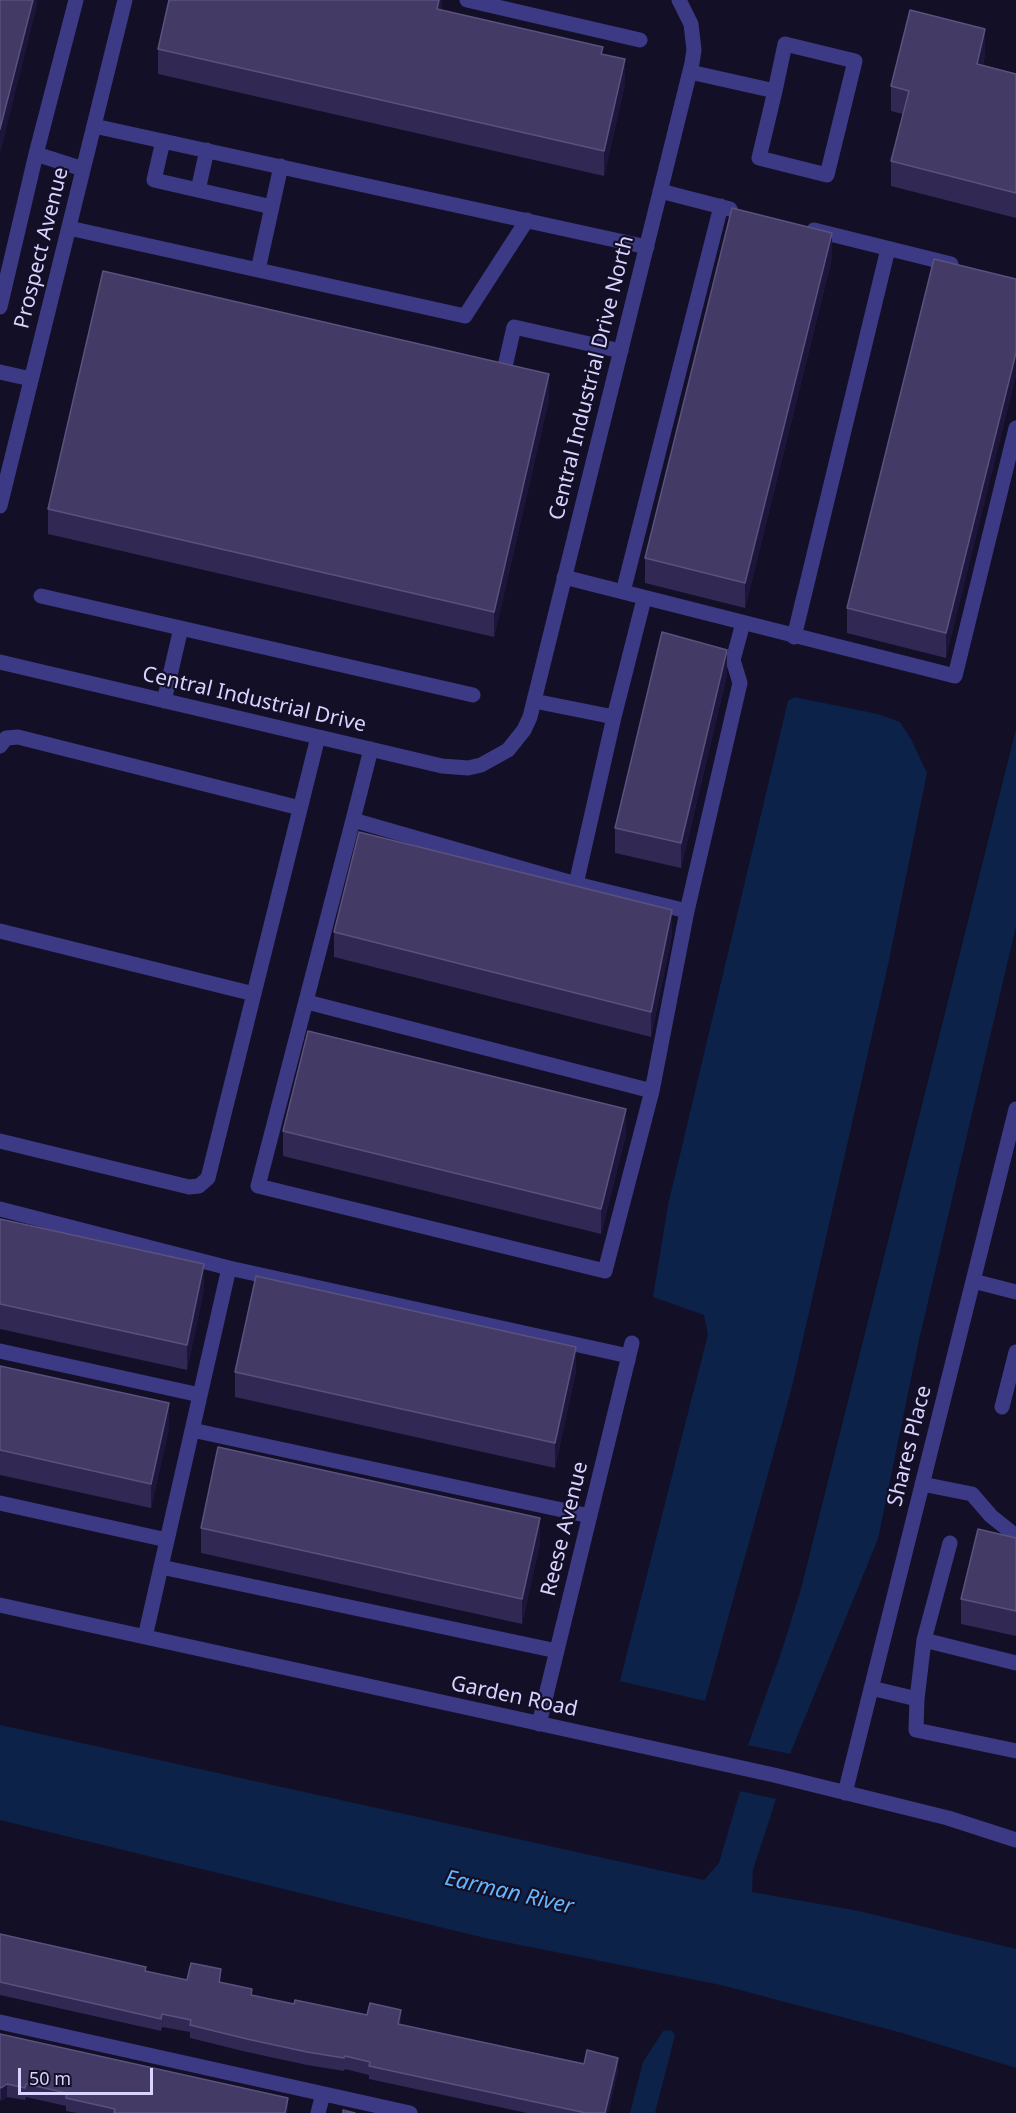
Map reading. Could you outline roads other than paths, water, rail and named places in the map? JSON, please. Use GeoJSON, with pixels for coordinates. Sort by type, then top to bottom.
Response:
{"type":"FeatureCollection","features":[{"type":"Feature","properties":{"kind":"street"},"geometry":{"type":"LineString","coordinates":[[0,307],[36,154],[76,0]]}},
{"type":"Feature","properties":{"kind":"street","name":"Prospect Avenue"},"geometry":{"type":"LineString","coordinates":[[0,506],[125,0]]}},
{"type":"Feature","properties":{"kind":"street"},"geometry":{"type":"LineString","coordinates":[[467,0],[640,40]]}},
{"type":"Feature","properties":{"kind":"street","name":"Central Industrial Drive North"},"geometry":{"type":"LineString","coordinates":[[497,758],[508,750],[524,730],[534,701],[690,72],[694,37],[686,12],[679,0]]}},
{"type":"Feature","properties":{"kind":"street"},"geometry":{"type":"LineString","coordinates":[[785,44],[855,61],[827,175],[759,158],[775,91],[785,44]]}},
{"type":"Feature","properties":{"kind":"street"},"geometry":{"type":"LineString","coordinates":[[690,72],[775,91]]}},
{"type":"Feature","properties":{"kind":"street"},"geometry":{"type":"LineString","coordinates":[[94,126],[647,247]]}},
{"type":"Feature","properties":{"kind":"street"},"geometry":{"type":"LineString","coordinates":[[163,141],[154,180],[272,207]]}},
{"type":"Feature","properties":{"kind":"street"},"geometry":{"type":"LineString","coordinates":[[198,190],[207,150]]}},
{"type":"Feature","properties":{"kind":"street"},"geometry":{"type":"LineString","coordinates":[[36,154],[83,169]]}},
{"type":"Feature","properties":{"kind":"street"},"geometry":{"type":"LineString","coordinates":[[258,270],[281,166]]}},
{"type":"Feature","properties":{"kind":"street"},"geometry":{"type":"LineString","coordinates":[[660,191],[744,212]]}},
{"type":"Feature","properties":{"kind":"street"},"geometry":{"type":"LineString","coordinates":[[623,592],[722,206]]}},
{"type":"Feature","properties":{"kind":"street"},"geometry":{"type":"LineString","coordinates":[[69,228],[465,316],[527,220]]}},
{"type":"Feature","properties":{"kind":"street"},"geometry":{"type":"LineString","coordinates":[[799,226],[970,269]]}},
{"type":"Feature","properties":{"kind":"street"},"geometry":{"type":"LineString","coordinates":[[794,637],[888,249]]}},
{"type":"Feature","properties":{"kind":"street"},"geometry":{"type":"LineString","coordinates":[[503,375],[514,327],[621,351]]}},
{"type":"Feature","properties":{"kind":"street"},"geometry":{"type":"LineString","coordinates":[[0,372],[31,379]]}},
{"type":"Feature","properties":{"kind":"street"},"geometry":{"type":"LineString","coordinates":[[564,577],[955,676],[1016,428]]}},
{"type":"Feature","properties":{"kind":"street"},"geometry":{"type":"LineString","coordinates":[[41,596],[473,695]]}},
{"type":"Feature","properties":{"kind":"street"},"geometry":{"type":"LineString","coordinates":[[576,884],[644,599]]}},
{"type":"Feature","properties":{"kind":"street"},"geometry":{"type":"LineString","coordinates":[[371,750],[258,1186],[605,1271],[652,1091],[687,911],[740,683],[733,660],[743,624]]}},
{"type":"Feature","properties":{"kind":"street"},"geometry":{"type":"LineString","coordinates":[[164,701],[181,628]]}},
{"type":"Feature","properties":{"kind":"street","name":"Central Industrial Drive"},"geometry":{"type":"LineString","coordinates":[[0,662],[455,768],[482,765],[497,758]]}},
{"type":"Feature","properties":{"kind":"street"},"geometry":{"type":"LineString","coordinates":[[534,701],[614,717]]}},
{"type":"Feature","properties":{"kind":"street"},"geometry":{"type":"LineString","coordinates":[[0,746],[6,738],[18,736],[300,808]]}},
{"type":"Feature","properties":{"kind":"street"},"geometry":{"type":"LineString","coordinates":[[0,1141],[183,1186],[194,1188],[203,1183],[212,1167],[318,737]]}},
{"type":"Feature","properties":{"kind":"street"},"geometry":{"type":"LineString","coordinates":[[353,820],[576,884],[687,911]]}},
{"type":"Feature","properties":{"kind":"street"},"geometry":{"type":"LineString","coordinates":[[0,930],[254,994]]}},
{"type":"Feature","properties":{"kind":"street"},"geometry":{"type":"LineString","coordinates":[[307,1002],[652,1091]]}},
{"type":"Feature","properties":{"kind":"street","name":"Shares Place"},"geometry":{"type":"LineString","coordinates":[[845,1793],[973,1281],[1011,1150],[1016,1109]]}},
{"type":"Feature","properties":{"kind":"street"},"geometry":{"type":"LineString","coordinates":[[0,1209],[229,1268],[624,1354],[628,1361]]}},
{"type":"Feature","properties":{"kind":"street"},"geometry":{"type":"LineString","coordinates":[[145,1637],[229,1268]]}},
{"type":"Feature","properties":{"kind":"street"},"geometry":{"type":"LineString","coordinates":[[973,1281],[1016,1292]]}},
{"type":"Feature","properties":{"kind":"street","name":"Reese Avenue"},"geometry":{"type":"LineString","coordinates":[[539,1724],[632,1343]]}},
{"type":"Feature","properties":{"kind":"street"},"geometry":{"type":"LineString","coordinates":[[0,1351],[200,1395]]}},
{"type":"Feature","properties":{"kind":"street"},"geometry":{"type":"LineString","coordinates":[[1002,1407],[1016,1352]]}},
{"type":"Feature","properties":{"kind":"street"},"geometry":{"type":"LineString","coordinates":[[192,1430],[590,1516]]}},
{"type":"Feature","properties":{"kind":"street"},"geometry":{"type":"LineString","coordinates":[[922,1484],[972,1494],[991,1516],[1016,1536]]}},
{"type":"Feature","properties":{"kind":"street"},"geometry":{"type":"LineString","coordinates":[[0,1503],[167,1540]]}},
{"type":"Feature","properties":{"kind":"street"},"geometry":{"type":"LineString","coordinates":[[950,1543],[924,1640],[916,1730],[1016,1751]]}},
{"type":"Feature","properties":{"kind":"street"},"geometry":{"type":"LineString","coordinates":[[161,1568],[557,1651]]}},
{"type":"Feature","properties":{"kind":"street","name":"Garden Road"},"geometry":{"type":"LineString","coordinates":[[0,1605],[845,1793],[948,1818],[1016,1840]]}},
{"type":"Feature","properties":{"kind":"street"},"geometry":{"type":"LineString","coordinates":[[924,1640],[1016,1663]]}},
{"type":"Feature","properties":{"kind":"street"},"geometry":{"type":"LineString","coordinates":[[871,1688],[917,1699]]}},
{"type":"Feature","properties":{"kind":"street"},"geometry":{"type":"LineString","coordinates":[[0,2022],[410,2113]]}},
{"type":"Feature","properties":{"kind":"street"},"geometry":{"type":"LineString","coordinates":[[318,2113],[323,2094]]}},
{"type":"Feature","properties":{"kind":"water"},"geometry":{"type":"Polygon","coordinates":[[[794,697],[878,714],[900,722],[927,773],[888,965],[792,1387],[705,1701],[620,1681],[708,1334],[704,1315],[653,1297],[668,1205],[788,701],[794,697]]]}},
{"type":"Feature","properties":{"kind":"water"},"geometry":{"type":"Polygon","coordinates":[[[1016,729],[1016,926],[919,1340],[878,1539],[790,1754],[748,1745],[801,1589],[1016,729]]]}},
{"type":"Feature","properties":{"kind":"water","name":"Earman River"},"geometry":{"type":"Polygon","coordinates":[[[0,1725],[704,1880],[719,1863],[740,1791],[776,1799],[753,1870],[752,1892],[859,1911],[1016,1949],[1016,2068],[902,2033],[721,1985],[485,1938],[0,1820],[0,1725]]]}},
{"type":"Feature","properties":{"kind":"water"},"geometry":{"type":"Polygon","coordinates":[[[671,2030],[675,2035],[655,2113],[630,2113],[643,2062],[663,2031],[671,2030]]]}}]}
